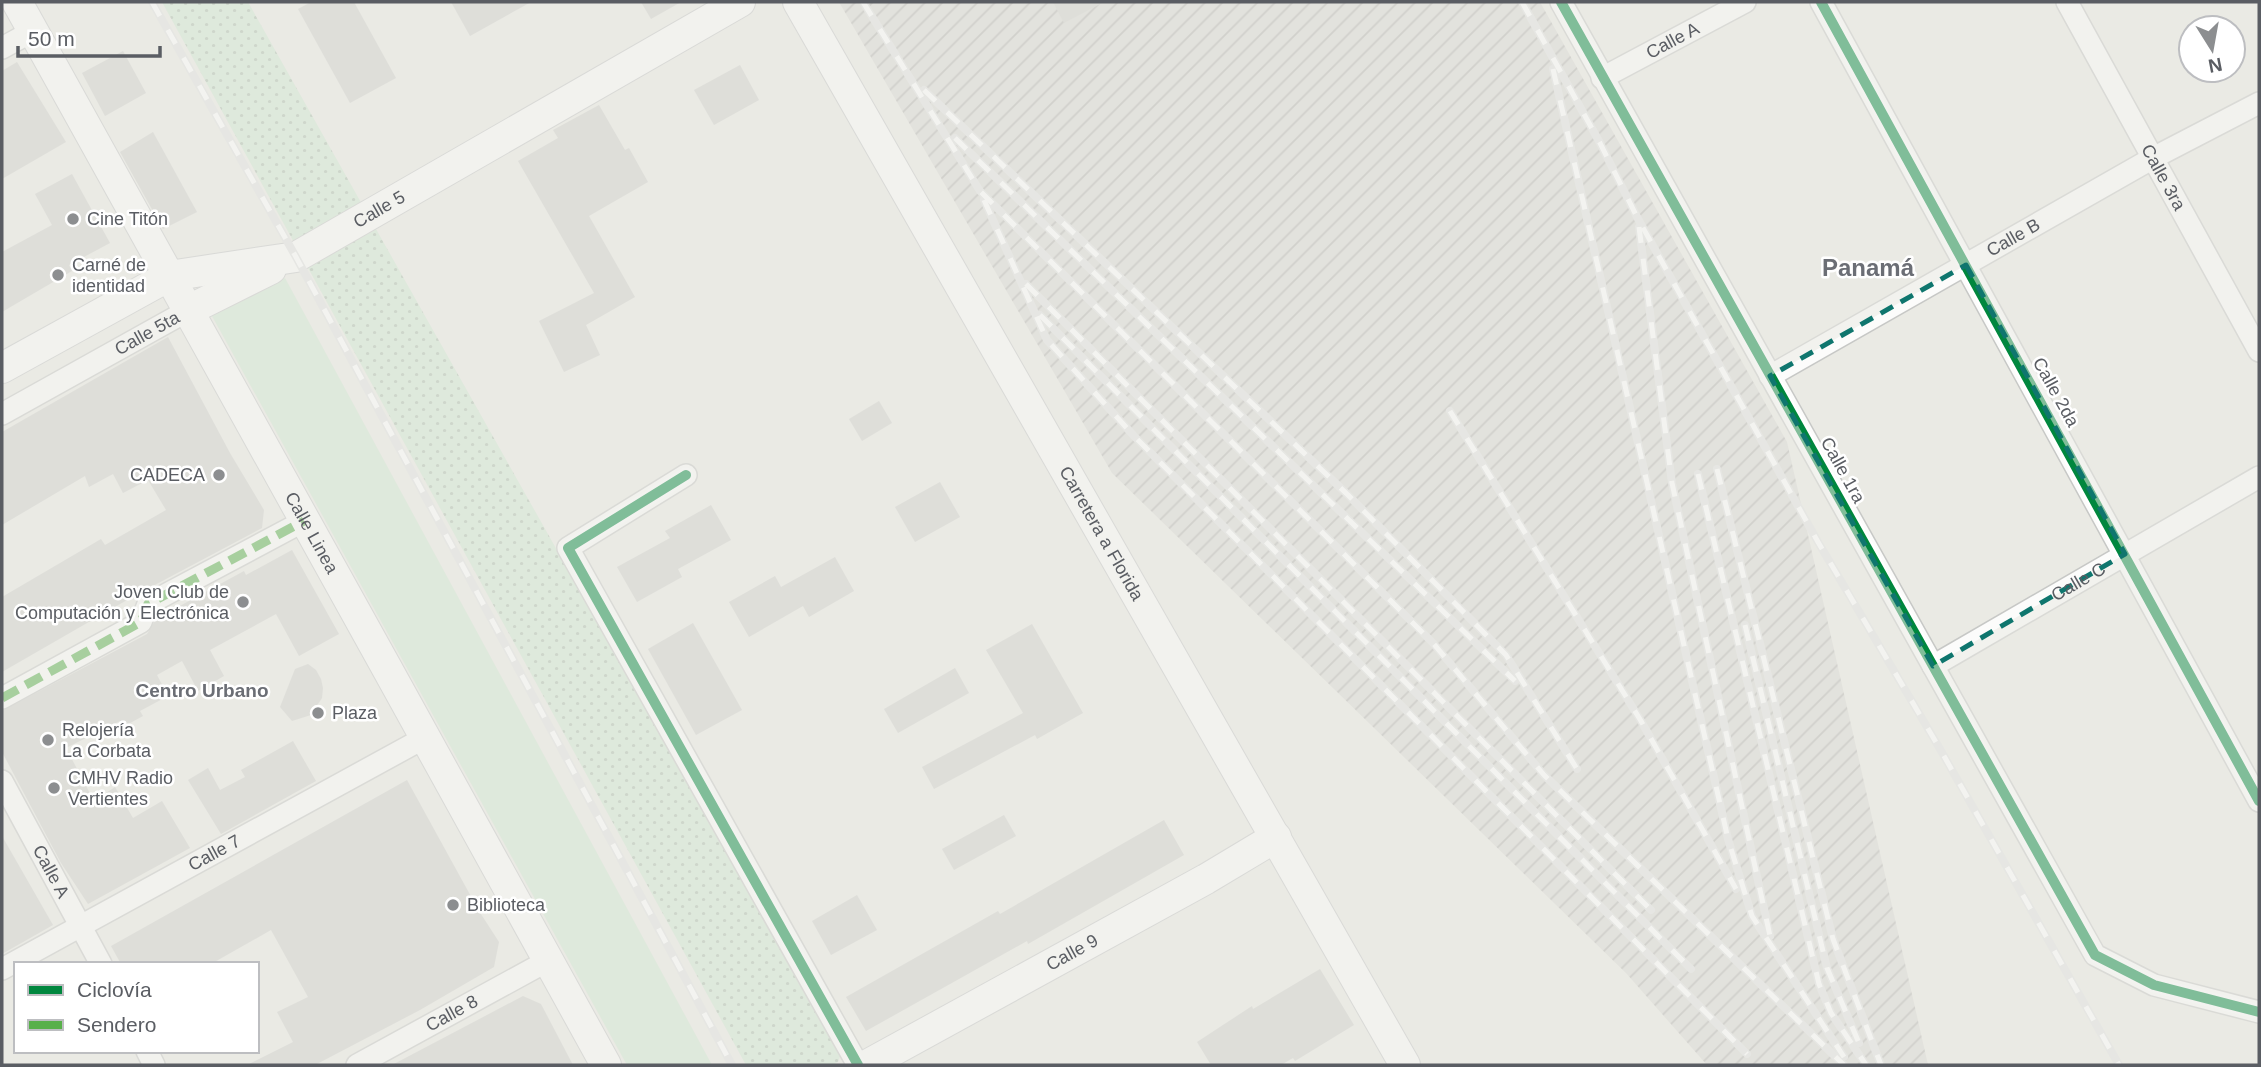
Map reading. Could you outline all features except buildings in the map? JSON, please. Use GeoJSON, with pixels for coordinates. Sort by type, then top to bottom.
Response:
{"type":"FeatureCollection","features":[{"type":"Feature","properties":{"kind":"main road","name":"Calle Linea"},"geometry":{"type":"LineString","coordinates":[[17,2],[606,1065]]}},
{"type":"Feature","properties":{"kind":"main road","name":"Calle 5"},"geometry":{"type":"LineString","coordinates":[[2,368],[169,276],[296,257],[740,2]]}},
{"type":"Feature","properties":{"kind":"main road","name":"Carretera a Florida"},"geometry":{"type":"LineString","coordinates":[[798,2],[1405,1065]]}},
{"type":"Feature","properties":{"kind":"main road","name":"Calle 5ta"},"geometry":{"type":"LineString","coordinates":[[187,311],[296,257]]}},
{"type":"Feature","properties":{"kind":"main road","name":"Calle 9"},"geometry":{"type":"LineString","coordinates":[[867,1065],[1206,879],[1276,837]]}},
{"type":"Feature","properties":{"kind":"street","name":"Calle 1ra"},"geometry":{"type":"LineString","coordinates":[[1561,2],[2095,955],[2154,985],[2259,1012]]}},
{"type":"Feature","properties":{"kind":"street","name":"Calle A"},"geometry":{"type":"LineString","coordinates":[[1602,78],[1745,2]]}},
{"type":"Feature","properties":{"kind":"street","name":"Calle 2da"},"geometry":{"type":"LineString","coordinates":[[1821,2],[2259,801]]}},
{"type":"Feature","properties":{"kind":"street","name":"Calle 3ra"},"geometry":{"type":"LineString","coordinates":[[2067,2],[2259,351]]}},
{"type":"Feature","properties":{"kind":"street"},"geometry":{"type":"LineString","coordinates":[[2,48],[33,31]]}},
{"type":"Feature","properties":{"kind":"street","name":"Calle B"},"geometry":{"type":"LineString","coordinates":[[1770,376],[2153,158],[2259,103]]}},
{"type":"Feature","properties":{"kind":"street","name":"Calle 5ta"},"geometry":{"type":"LineString","coordinates":[[2,414],[187,311]]}},
{"type":"Feature","properties":{"kind":"street"},"geometry":{"type":"LineString","coordinates":[[686,475],[568,548],[858,1065]]}},
{"type":"Feature","properties":{"kind":"street","name":"Calle C"},"geometry":{"type":"LineString","coordinates":[[1933,666],[2259,477]]}},
{"type":"Feature","properties":{"kind":"street"},"geometry":{"type":"LineString","coordinates":[[2,698],[141,622],[148,604],[304,521]]}},
{"type":"Feature","properties":{"kind":"street","name":"Calle 7"},"geometry":{"type":"LineString","coordinates":[[14,962],[426,737]]}},
{"type":"Feature","properties":{"kind":"street","name":"Calle A"},"geometry":{"type":"LineString","coordinates":[[2,781],[100,962]]}},
{"type":"Feature","properties":{"kind":"street","name":"Calle 8"},"geometry":{"type":"LineString","coordinates":[[357,1065],[549,960]]}},
{"type":"Feature","properties":{"kind":"highlighted area"},"geometry":{"type":"Polygon","coordinates":[[[1966,265],[2125,554],[1933,666],[1770,376],[1966,265]]]}},
{"type":"Feature","properties":{"kind":"shaded area"},"geometry":{"type":"Polygon","coordinates":[[[839,2],[1540,2],[1787,442],[1928,1065],[1707,1065],[1626,973],[1112,473],[839,2]]]}},
{"type":"Feature","properties":{"kind":"green space"},"geometry":{"type":"Polygon","coordinates":[[[162,2],[248,2],[841,1054],[838,1062],[833,1065],[746,1065],[162,2]]]}},
{"type":"Feature","properties":{"kind":"green space"},"geometry":{"type":"Polygon","coordinates":[[[285,278],[712,1065],[627,1065],[212,316],[285,278]]]}},
{"type":"Feature","properties":{"kind":"railway"},"geometry":{"type":"LineString","coordinates":[[152,2],[296,257],[732,1065]]}},
{"type":"Feature","properties":{"kind":"railway"},"geometry":{"type":"LineString","coordinates":[[863,2],[980,191],[1433,643],[1544,775],[1844,1065]]}},
{"type":"Feature","properties":{"kind":"railway"},"geometry":{"type":"LineString","coordinates":[[1522,2],[1600,143],[1637,217],[1818,542],[1940,749],[2119,1065]]}},
{"type":"Feature","properties":{"kind":"railway"},"geometry":{"type":"LineString","coordinates":[[1553,69],[1728,839],[1752,916],[1844,1057]]}},
{"type":"Feature","properties":{"kind":"railway"},"geometry":{"type":"LineString","coordinates":[[924,90],[1348,495],[1506,655],[1577,769]]}},
{"type":"Feature","properties":{"kind":"railway"},"geometry":{"type":"LineString","coordinates":[[955,138],[1515,681]]}},
{"type":"Feature","properties":{"kind":"railway"},"geometry":{"type":"LineString","coordinates":[[984,200],[1047,340],[1134,436],[1747,1054]]}},
{"type":"Feature","properties":{"kind":"railway"},"geometry":{"type":"LineString","coordinates":[[1639,227],[1672,483],[1770,936]]}},
{"type":"Feature","properties":{"kind":"railway"},"geometry":{"type":"LineString","coordinates":[[1026,284],[1651,910]]}},
{"type":"Feature","properties":{"kind":"railway"},"geometry":{"type":"LineString","coordinates":[[1040,315],[1691,969]]}},
{"type":"Feature","properties":{"kind":"railway"},"geometry":{"type":"LineString","coordinates":[[1450,411],[1641,721],[1736,889]]}},
{"type":"Feature","properties":{"kind":"railway"},"geometry":{"type":"LineString","coordinates":[[1717,469],[1833,939],[1881,1065]]}},
{"type":"Feature","properties":{"kind":"railway"},"geometry":{"type":"LineString","coordinates":[[1698,474],[1819,984],[1831,1013],[1866,1065]]}},
{"type":"Feature","properties":{"kind":"railway"},"geometry":{"type":"LineString","coordinates":[[1745,625],[1827,968],[1859,1043]]}},
{"type":"Feature","properties":{"kind":"marked path"},"geometry":{"type":"LineString","coordinates":[[2,698],[141,622],[148,604],[304,521]]}},
{"type":"Feature","properties":{"kind":"cycle path"},"geometry":{"type":"LineString","coordinates":[[1561,2],[2095,955],[2154,985],[2259,1012]]}},
{"type":"Feature","properties":{"kind":"cycle path"},"geometry":{"type":"LineString","coordinates":[[1821,2],[2259,801]]}},
{"type":"Feature","properties":{"kind":"cycle path"},"geometry":{"type":"LineString","coordinates":[[686,475],[568,548],[858,1065]]}},
{"type":"Feature","properties":{"kind":"place","name":"Cine Titón"},"geometry":{"type":"Point","coordinates":[73,219]}},
{"type":"Feature","properties":{"kind":"place","name":"Carné de identidad"},"geometry":{"type":"Point","coordinates":[58,275]}},
{"type":"Feature","properties":{"kind":"place","name":"CADECA"},"geometry":{"type":"Point","coordinates":[219,475]}},
{"type":"Feature","properties":{"kind":"place","name":"Joven Club de Computación y Electrónica"},"geometry":{"type":"Point","coordinates":[243,602]}},
{"type":"Feature","properties":{"kind":"place","name":"Plaza"},"geometry":{"type":"Point","coordinates":[318,713]}},
{"type":"Feature","properties":{"kind":"place","name":"Relojería La Corbata"},"geometry":{"type":"Point","coordinates":[48,740]}},
{"type":"Feature","properties":{"kind":"place","name":"CMHV Radio Vertientes"},"geometry":{"type":"Point","coordinates":[54,788]}},
{"type":"Feature","properties":{"kind":"place","name":"Biblioteca"},"geometry":{"type":"Point","coordinates":[453,905]}},
{"type":"Feature","properties":{"kind":"district","name":"Panamá"},"geometry":{"type":"Point","coordinates":[1868,268]}},
{"type":"Feature","properties":{"kind":"district","name":"Centro Urbano"},"geometry":{"type":"Point","coordinates":[202,690]}}]}
